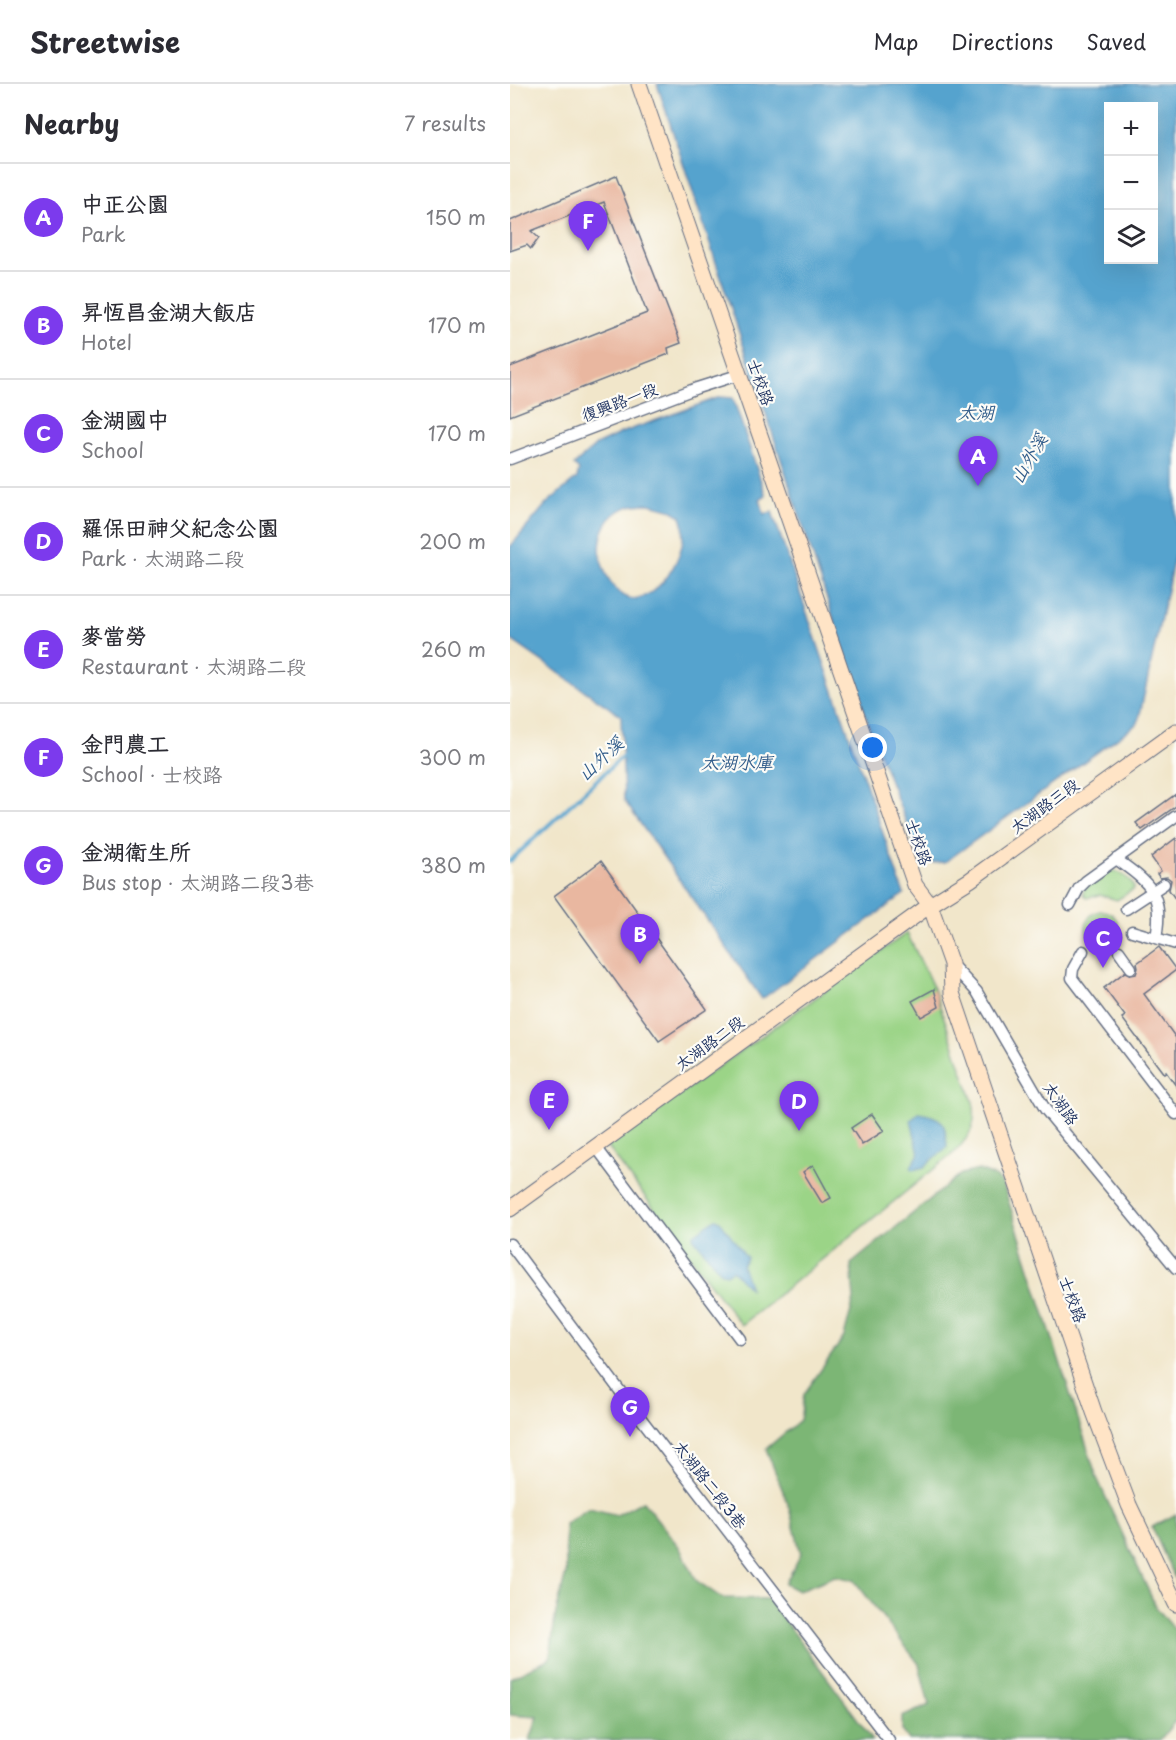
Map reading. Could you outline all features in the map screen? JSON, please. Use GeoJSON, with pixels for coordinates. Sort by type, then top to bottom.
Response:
{"type":"FeatureCollection","features":[{"type":"Feature","properties":{"kind":"street","name":"士校路"},"geometry":{"type":"LineString","coordinates":[[639,84],[741,374],[915,885],[930,904],[951,964],[952,993],[1094,1412],[1128,1505],[1176,1604]]}},
{"type":"Feature","properties":{"kind":"street","name":"復興路一段"},"geometry":{"type":"LineString","coordinates":[[510,459],[697,388],[741,374]]}},
{"type":"Feature","properties":{"kind":"street","name":"太湖路三段"},"geometry":{"type":"LineString","coordinates":[[930,904],[970,880],[1176,731]]}},
{"type":"Feature","properties":{"kind":"street"},"geometry":{"type":"LineString","coordinates":[[1070,904],[1079,888],[1176,816]]}},
{"type":"Feature","properties":{"kind":"street"},"geometry":{"type":"LineString","coordinates":[[1116,860],[1139,875],[1153,891],[1160,911],[1156,938]]}},
{"type":"Feature","properties":{"kind":"street"},"geometry":{"type":"LineString","coordinates":[[1126,909],[1164,884]]}},
{"type":"Feature","properties":{"kind":"street","name":"太湖路二段"},"geometry":{"type":"LineString","coordinates":[[510,1209],[930,904]]}},
{"type":"Feature","properties":{"kind":"street"},"geometry":{"type":"LineString","coordinates":[[1132,931],[1176,944]]}},
{"type":"Feature","properties":{"kind":"street"},"geometry":{"type":"LineString","coordinates":[[1083,951],[1073,969],[1072,978],[1176,1114]]}},
{"type":"Feature","properties":{"kind":"street"},"geometry":{"type":"LineString","coordinates":[[1119,951],[1131,968]]}},
{"type":"Feature","properties":{"kind":"street","name":"太湖路"},"geometry":{"type":"LineString","coordinates":[[951,964],[977,992],[1046,1109],[1176,1268]]}},
{"type":"Feature","properties":{"kind":"street"},"geometry":{"type":"LineString","coordinates":[[596,1147],[740,1339]]}},
{"type":"Feature","properties":{"kind":"street","name":"太湖路二段3巷"},"geometry":{"type":"LineString","coordinates":[[510,1244],[628,1403],[889,1740]]}},
{"type":"Feature","properties":{"kind":"green space"},"geometry":{"type":"Polygon","coordinates":[[[1110,870],[1125,876],[1134,889],[1117,900],[1100,895],[1086,898],[1083,894],[1084,889],[1110,870]]]}},
{"type":"Feature","properties":{"kind":"green space"},"geometry":{"type":"Polygon","coordinates":[[[1102,911],[1113,916],[1118,927],[1113,938],[1102,943],[1091,938],[1086,927],[1091,916],[1102,911]]]}},
{"type":"Feature","properties":{"kind":"green space"},"geometry":{"type":"Polygon","coordinates":[[[907,933],[934,989],[973,1102],[972,1129],[955,1152],[741,1325],[607,1146],[907,933]]]}},
{"type":"Feature","properties":{"kind":"green space"},"geometry":{"type":"Polygon","coordinates":[[[979,1170],[997,1177],[1004,1187],[1097,1478],[1156,1607],[1176,1631],[1176,1720],[1160,1740],[909,1740],[902,1730],[902,1717],[929,1705],[919,1664],[854,1580],[835,1576],[798,1591],[785,1584],[801,1554],[788,1504],[766,1449],[800,1420],[804,1394],[844,1337],[854,1299],[851,1264],[961,1174],[979,1170]]]}},
{"type":"Feature","properties":{"kind":"green space"},"geometry":{"type":"Polygon","coordinates":[[[643,1501],[679,1547],[697,1581],[722,1598],[769,1599],[873,1740],[530,1740],[538,1717],[510,1715],[510,1678],[550,1658],[555,1617],[566,1573],[565,1524],[589,1508],[617,1515],[643,1501]]]}},
{"type":"Feature","properties":{"kind":"green space"},"geometry":{"type":"Polygon","coordinates":[[[1176,1514],[1176,1581],[1152,1527],[1176,1514]]]}},
{"type":"Feature","properties":{"kind":"water","name":"太湖"},"geometry":{"type":"Polygon","coordinates":[[[657,84],[1176,84],[1176,549],[1138,723],[945,862],[933,863],[916,848],[870,729],[657,84]]]}},
{"type":"Feature","properties":{"kind":"water","name":"太湖水庫"},"geometry":{"type":"Polygon","coordinates":[[[720,397],[733,398],[766,496],[760,499],[764,514],[772,512],[904,894],[762,999],[624,800],[621,716],[510,639],[510,547],[547,503],[577,478],[579,470],[574,465],[596,445],[621,433],[720,397]],[[650,504],[633,505],[614,514],[606,525],[601,538],[600,551],[603,565],[608,579],[629,599],[641,597],[653,591],[672,570],[679,556],[684,528],[681,516],[669,509],[650,504]]]}},
{"type":"Feature","properties":{"kind":"water"},"geometry":{"type":"Polygon","coordinates":[[[919,1113],[942,1122],[947,1147],[924,1167],[913,1170],[911,1167],[919,1154],[911,1120],[919,1113]]]}},
{"type":"Feature","properties":{"kind":"water"},"geometry":{"type":"Polygon","coordinates":[[[716,1219],[721,1222],[747,1258],[742,1265],[750,1289],[732,1270],[726,1274],[721,1272],[693,1237],[716,1219]]]}},
{"type":"Feature","properties":{"kind":"building"},"geometry":{"type":"Polygon","coordinates":[[[616,176],[681,343],[668,348],[669,354],[510,416],[510,367],[647,313],[604,202],[531,231],[539,238],[531,249],[527,245],[510,251],[510,221],[616,176]]]}},
{"type":"Feature","properties":{"kind":"building"},"geometry":{"type":"Polygon","coordinates":[[[1176,794],[1176,806],[1142,830],[1136,823],[1176,794]]]}},
{"type":"Feature","properties":{"kind":"building"},"geometry":{"type":"Polygon","coordinates":[[[1176,838],[1176,900],[1169,890],[1171,880],[1167,877],[1160,878],[1157,874],[1161,871],[1151,857],[1176,838]]]}},
{"type":"Feature","properties":{"kind":"building"},"geometry":{"type":"Polygon","coordinates":[[[601,861],[707,1009],[659,1041],[554,896],[601,861]]]}},
{"type":"Feature","properties":{"kind":"building"},"geometry":{"type":"Polygon","coordinates":[[[1159,947],[1176,970],[1144,994],[1176,1038],[1176,1086],[1166,1072],[1164,1074],[1122,1018],[1125,1016],[1104,988],[1125,972],[1131,975],[1136,974],[1137,963],[1159,947]]]}},
{"type":"Feature","properties":{"kind":"building"},"geometry":{"type":"Polygon","coordinates":[[[934,989],[939,1007],[921,1017],[912,1001],[934,989]]]}},
{"type":"Feature","properties":{"kind":"building"},"geometry":{"type":"Polygon","coordinates":[[[872,1114],[884,1131],[862,1145],[851,1128],[872,1114]]]}},
{"type":"Feature","properties":{"kind":"building"},"geometry":{"type":"Polygon","coordinates":[[[813,1165],[831,1198],[822,1203],[803,1172],[813,1165]]]}},
{"type":"Feature","properties":{"kind":"waterway","name":"山外溪"},"geometry":{"type":"LineString","coordinates":[[510,861],[626,753]]}},
{"type":"Feature","properties":{"kind":"place","name":"金門農工"},"geometry":{"type":"Point","coordinates":[588,251]}},
{"type":"Feature","properties":{"kind":"place","name":"中正公園"},"geometry":{"type":"Point","coordinates":[978,486]}},
{"type":"Feature","properties":{"kind":"place","name":"昇恆昌金湖大飯店"},"geometry":{"type":"Point","coordinates":[640,964]}},
{"type":"Feature","properties":{"kind":"place","name":"金湖國中"},"geometry":{"type":"Point","coordinates":[1103,968]}},
{"type":"Feature","properties":{"kind":"place","name":"麥當勞"},"geometry":{"type":"Point","coordinates":[549,1130]}},
{"type":"Feature","properties":{"kind":"place","name":"羅保田神父紀念公園"},"geometry":{"type":"Point","coordinates":[799,1131]}},
{"type":"Feature","properties":{"kind":"place","name":"金湖衛生所"},"geometry":{"type":"Point","coordinates":[630,1437]}}]}
